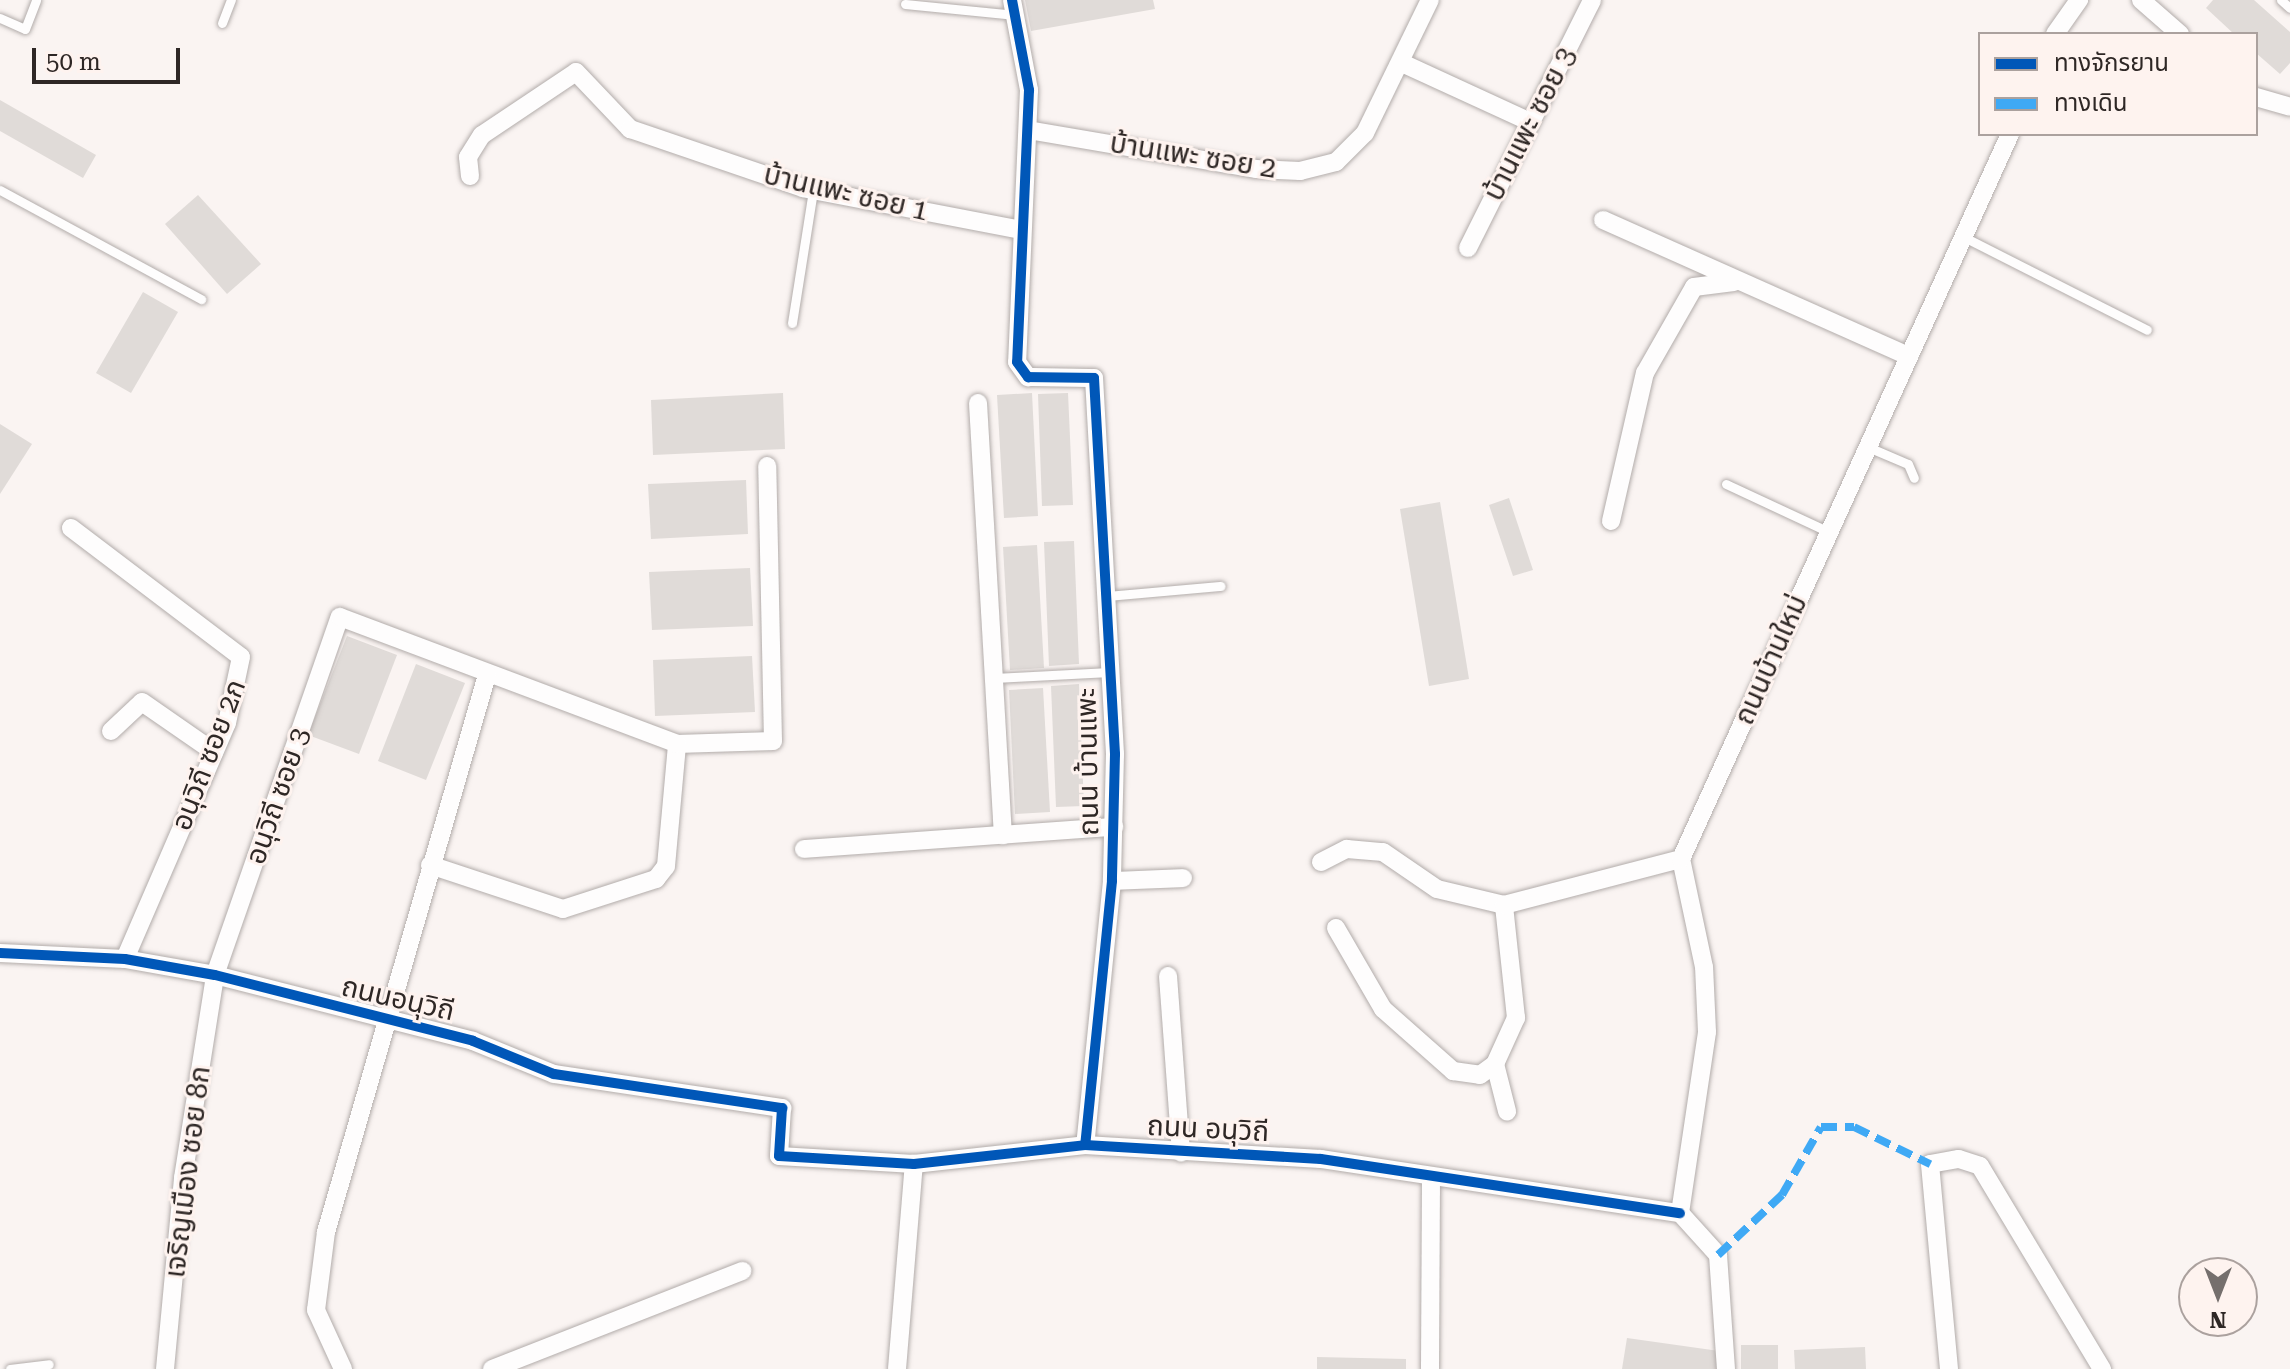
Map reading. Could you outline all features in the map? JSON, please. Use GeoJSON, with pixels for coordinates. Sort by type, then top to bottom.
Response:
{"type":"FeatureCollection","features":[{"type":"Feature","properties":{"kind":"street","name":"บ้านแพะ ซอย 2"},"geometry":{"type":"LineString","coordinates":[[1028,130],[1300,171],[1336,162],[1365,133],[1402,63],[1430,0]]}},
{"type":"Feature","properties":{"kind":"street","name":"บ้านแพะ ซอย 3"},"geometry":{"type":"LineString","coordinates":[[1468,248],[1592,0]]}},
{"type":"Feature","properties":{"kind":"street"},"geometry":{"type":"LineString","coordinates":[[2056,32],[2079,0]]}},
{"type":"Feature","properties":{"kind":"street"},"geometry":{"type":"LineString","coordinates":[[2141,0],[2178,32]]}},
{"type":"Feature","properties":{"kind":"street"},"geometry":{"type":"LineString","coordinates":[[1014,8],[1028,130],[1021,230]]}},
{"type":"Feature","properties":{"kind":"street"},"geometry":{"type":"LineString","coordinates":[[1402,63],[1530,122]]}},
{"type":"Feature","properties":{"kind":"street","name":"บ้านแพะ ซอย 1"},"geometry":{"type":"LineString","coordinates":[[470,176],[468,157],[482,135],[571,73],[580,73],[630,129],[813,190],[1021,230]]}},
{"type":"Feature","properties":{"kind":"street"},"geometry":{"type":"LineString","coordinates":[[2258,98],[2290,107]]}},
{"type":"Feature","properties":{"kind":"street","name":"ถนนบ้านใหม่"},"geometry":{"type":"LineString","coordinates":[[1681,859],[2009,136]]}},
{"type":"Feature","properties":{"kind":"street"},"geometry":{"type":"LineString","coordinates":[[1603,220],[1909,356]]}},
{"type":"Feature","properties":{"kind":"street","name":"ถนน บ้านแพะ"},"geometry":{"type":"LineString","coordinates":[[1021,230],[1017,362],[1028,377],[1094,378],[1110,672],[1114,827],[1112,881],[1085,1145]]}},
{"type":"Feature","properties":{"kind":"street"},"geometry":{"type":"LineString","coordinates":[[1611,521],[1645,373],[1694,287],[1736,281]]}},
{"type":"Feature","properties":{"kind":"street"},"geometry":{"type":"LineString","coordinates":[[978,403],[1003,835]]}},
{"type":"Feature","properties":{"kind":"street"},"geometry":{"type":"LineString","coordinates":[[343,1369],[314,1292],[384,1022],[487,675],[677,744],[773,741],[767,466]]}},
{"type":"Feature","properties":{"kind":"street","name":"อนุวิถี ซอย 2ก"},"geometry":{"type":"LineString","coordinates":[[71,528],[241,657],[242,673],[214,752],[125,959]]}},
{"type":"Feature","properties":{"kind":"street","name":"อนุวิถี ซอย 3"},"geometry":{"type":"LineString","coordinates":[[215,975],[340,617],[487,675]]}},
{"type":"Feature","properties":{"kind":"street"},"geometry":{"type":"LineString","coordinates":[[111,731],[142,702],[214,752]]}},
{"type":"Feature","properties":{"kind":"street"},"geometry":{"type":"LineString","coordinates":[[430,865],[563,909],[656,879],[666,866],[677,744]]}},
{"type":"Feature","properties":{"kind":"street"},"geometry":{"type":"LineString","coordinates":[[804,849],[1114,827]]}},
{"type":"Feature","properties":{"kind":"street"},"geometry":{"type":"LineString","coordinates":[[1321,862],[1347,849],[1383,852],[1437,889],[1504,905],[1681,859],[1704,967],[1707,1032],[1680,1213],[1718,1255],[1726,1369]]}},
{"type":"Feature","properties":{"kind":"street"},"geometry":{"type":"LineString","coordinates":[[1112,881],[1183,878]]}},
{"type":"Feature","properties":{"kind":"street"},"geometry":{"type":"LineString","coordinates":[[1336,928],[1383,1009],[1453,1071],[1480,1075],[1495,1064],[1516,1018],[1504,905]]}},
{"type":"Feature","properties":{"kind":"street","name":"ถนนอนุวิถี"},"geometry":{"type":"LineString","coordinates":[[0,953],[125,959],[215,975],[384,1022],[473,1041],[554,1074],[782,1108]]}},
{"type":"Feature","properties":{"kind":"street","name":"เจริญเมือง ซอย 8ก"},"geometry":{"type":"LineString","coordinates":[[165,1369],[183,1178],[215,975]]}},
{"type":"Feature","properties":{"kind":"street"},"geometry":{"type":"LineString","coordinates":[[1168,976],[1181,1153]]}},
{"type":"Feature","properties":{"kind":"street"},"geometry":{"type":"LineString","coordinates":[[1495,1064],[1507,1111]]}},
{"type":"Feature","properties":{"kind":"street","name":"ถนน อนุวิถี"},"geometry":{"type":"LineString","coordinates":[[782,1108],[779,1156],[914,1164],[1085,1145],[1321,1159],[1680,1213]]}},
{"type":"Feature","properties":{"kind":"street"},"geometry":{"type":"LineString","coordinates":[[1949,1369],[1930,1164],[1959,1159],[1980,1166],[2102,1369]]}},
{"type":"Feature","properties":{"kind":"street"},"geometry":{"type":"LineString","coordinates":[[897,1369],[914,1164]]}},
{"type":"Feature","properties":{"kind":"street"},"geometry":{"type":"LineString","coordinates":[[1430,1369],[1431,1176]]}},
{"type":"Feature","properties":{"kind":"street"},"geometry":{"type":"LineString","coordinates":[[492,1369],[742,1271]]}},
{"type":"Feature","properties":{"kind":"lane"},"geometry":{"type":"LineString","coordinates":[[0,18],[25,29],[36,0]]}},
{"type":"Feature","properties":{"kind":"lane"},"geometry":{"type":"LineString","coordinates":[[222,23],[231,0]]}},
{"type":"Feature","properties":{"kind":"lane"},"geometry":{"type":"LineString","coordinates":[[2281,0],[2290,8]]}},
{"type":"Feature","properties":{"kind":"lane"},"geometry":{"type":"LineString","coordinates":[[905,4],[1014,8]]}},
{"type":"Feature","properties":{"kind":"lane"},"geometry":{"type":"LineString","coordinates":[[0,190],[201,299]]}},
{"type":"Feature","properties":{"kind":"lane"},"geometry":{"type":"LineString","coordinates":[[792,323],[813,190]]}},
{"type":"Feature","properties":{"kind":"lane"},"geometry":{"type":"LineString","coordinates":[[1964,237],[2147,330]]}},
{"type":"Feature","properties":{"kind":"lane"},"geometry":{"type":"LineString","coordinates":[[1868,447],[1908,464],[1914,478]]}},
{"type":"Feature","properties":{"kind":"lane"},"geometry":{"type":"LineString","coordinates":[[1726,484],[1829,532]]}},
{"type":"Feature","properties":{"kind":"lane"},"geometry":{"type":"LineString","coordinates":[[1106,596],[1221,586]]}},
{"type":"Feature","properties":{"kind":"lane"},"geometry":{"type":"LineString","coordinates":[[994,678],[1110,672]]}},
{"type":"Feature","properties":{"kind":"lane"},"geometry":{"type":"LineString","coordinates":[[10,1369],[49,1364]]}},
{"type":"Feature","properties":{"kind":"building"},"geometry":{"type":"Polygon","coordinates":[[[1025,0],[1153,0],[1155,9],[1031,31],[1025,0]]]}},
{"type":"Feature","properties":{"kind":"building"},"geometry":{"type":"Polygon","coordinates":[[[2213,0],[2254,0],[2290,32],[2290,63],[2280,74],[2258,55],[2258,32],[2232,32],[2206,8],[2213,0]]]}},
{"type":"Feature","properties":{"kind":"building"},"geometry":{"type":"Polygon","coordinates":[[[0,100],[96,155],[83,178],[0,131],[0,100]]]}},
{"type":"Feature","properties":{"kind":"building"},"geometry":{"type":"Polygon","coordinates":[[[198,195],[261,264],[227,294],[165,224],[198,195]]]}},
{"type":"Feature","properties":{"kind":"building"},"geometry":{"type":"Polygon","coordinates":[[[143,292],[178,312],[131,393],[96,373],[143,292]]]}},
{"type":"Feature","properties":{"kind":"building"},"geometry":{"type":"Polygon","coordinates":[[[783,393],[785,449],[653,455],[651,400],[783,393]]]}},
{"type":"Feature","properties":{"kind":"building"},"geometry":{"type":"Polygon","coordinates":[[[1032,393],[1038,516],[1004,518],[997,395],[1032,393]]]}},
{"type":"Feature","properties":{"kind":"building"},"geometry":{"type":"Polygon","coordinates":[[[1068,393],[1073,505],[1042,506],[1038,394],[1068,393]]]}},
{"type":"Feature","properties":{"kind":"building"},"geometry":{"type":"Polygon","coordinates":[[[0,424],[32,444],[0,494],[0,424]]]}},
{"type":"Feature","properties":{"kind":"building"},"geometry":{"type":"Polygon","coordinates":[[[746,480],[748,534],[651,539],[648,484],[746,480]]]}},
{"type":"Feature","properties":{"kind":"building"},"geometry":{"type":"Polygon","coordinates":[[[1509,498],[1533,570],[1513,576],[1489,505],[1509,498]]]}},
{"type":"Feature","properties":{"kind":"building"},"geometry":{"type":"Polygon","coordinates":[[[1440,502],[1469,679],[1429,686],[1400,509],[1440,502]]]}},
{"type":"Feature","properties":{"kind":"building"},"geometry":{"type":"Polygon","coordinates":[[[1074,541],[1079,664],[1049,666],[1044,542],[1074,541]]]}},
{"type":"Feature","properties":{"kind":"building"},"geometry":{"type":"Polygon","coordinates":[[[1037,545],[1044,668],[1010,670],[1003,547],[1037,545]]]}},
{"type":"Feature","properties":{"kind":"building"},"geometry":{"type":"Polygon","coordinates":[[[750,568],[753,626],[652,630],[649,572],[750,568]]]}},
{"type":"Feature","properties":{"kind":"building"},"geometry":{"type":"Polygon","coordinates":[[[347,636],[397,655],[359,754],[308,735],[347,636]]]}},
{"type":"Feature","properties":{"kind":"building"},"geometry":{"type":"Polygon","coordinates":[[[752,656],[755,712],[655,716],[653,660],[752,656]]]}},
{"type":"Feature","properties":{"kind":"building"},"geometry":{"type":"Polygon","coordinates":[[[416,664],[465,683],[426,780],[378,761],[416,664]]]}},
{"type":"Feature","properties":{"kind":"building"},"geometry":{"type":"Polygon","coordinates":[[[1079,684],[1084,806],[1056,807],[1051,686],[1079,684]]]}},
{"type":"Feature","properties":{"kind":"building"},"geometry":{"type":"Polygon","coordinates":[[[1043,688],[1050,812],[1015,814],[1009,690],[1043,688]]]}},
{"type":"Feature","properties":{"kind":"building"},"geometry":{"type":"Polygon","coordinates":[[[1627,1338],[1719,1351],[1717,1369],[1622,1369],[1627,1338]]]}},
{"type":"Feature","properties":{"kind":"building"},"geometry":{"type":"Polygon","coordinates":[[[1741,1345],[1778,1345],[1778,1369],[1741,1369],[1741,1345]]]}},
{"type":"Feature","properties":{"kind":"building"},"geometry":{"type":"Polygon","coordinates":[[[1865,1347],[1866,1369],[1795,1369],[1794,1350],[1865,1347]]]}},
{"type":"Feature","properties":{"kind":"building"},"geometry":{"type":"Polygon","coordinates":[[[1317,1357],[1406,1359],[1406,1369],[1317,1369],[1317,1357]]]}},
{"type":"Feature","properties":{"kind":"marked path"},"geometry":{"type":"LineString","coordinates":[[1718,1255],[1782,1195],[1821,1127],[1854,1127],[1930,1164]]}},
{"type":"Feature","properties":{"kind":"cycle path"},"geometry":{"type":"LineString","coordinates":[[1012,0],[1029,90],[1017,362],[1028,377],[1094,378],[1115,754],[1112,881],[1085,1145]]}},
{"type":"Feature","properties":{"kind":"cycle path"},"geometry":{"type":"LineString","coordinates":[[0,953],[125,959],[215,975],[473,1041],[554,1074],[782,1108],[779,1156],[914,1164],[1085,1145],[1321,1159],[1680,1213]]}}]}
